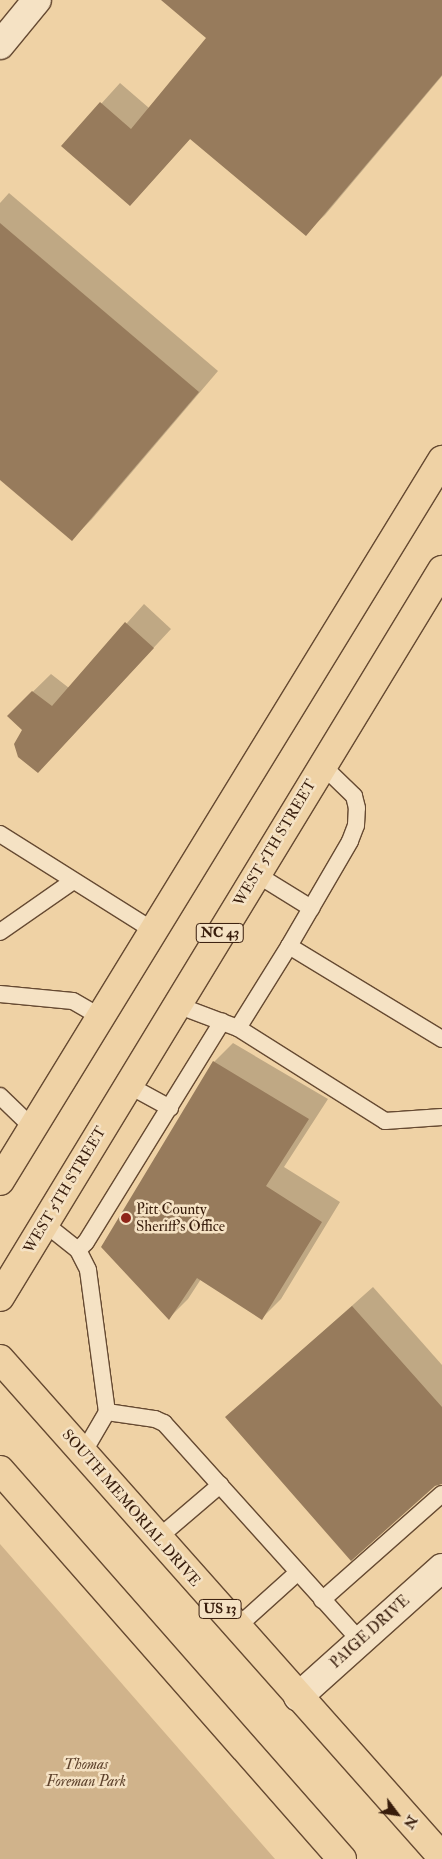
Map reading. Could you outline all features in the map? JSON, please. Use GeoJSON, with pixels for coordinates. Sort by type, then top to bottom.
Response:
{"type":"FeatureCollection","features":[{"type":"Feature","properties":{"kind":"main road"},"geometry":{"type":"LineString","coordinates":[[0,1181],[442,460]]}},
{"type":"Feature","properties":{"kind":"main road","name":"WEST 5TH STREET"},"geometry":{"type":"LineString","coordinates":[[0,1297],[442,570]]}},
{"type":"Feature","properties":{"kind":"main road","name":"SOUTH MEMORIAL DRIVE"},"geometry":{"type":"LineString","coordinates":[[0,1360],[442,1857]]}},
{"type":"Feature","properties":{"kind":"main road"},"geometry":{"type":"LineString","coordinates":[[0,1470],[342,1859]]}},
{"type":"Feature","properties":{"kind":"street"},"geometry":{"type":"LineString","coordinates":[[0,45],[37,0]]}},
{"type":"Feature","properties":{"kind":"street","name":"PAIGE DRIVE"},"geometry":{"type":"LineString","coordinates":[[298,1697],[442,1568]]}},
{"type":"Feature","properties":{"kind":"lane"},"geometry":{"type":"LineString","coordinates":[[238,1028],[289,946],[350,841],[356,825],[357,808],[354,796],[322,765]]}},
{"type":"Feature","properties":{"kind":"lane"},"geometry":{"type":"LineString","coordinates":[[0,834],[154,931]]}},
{"type":"Feature","properties":{"kind":"lane"},"geometry":{"type":"LineString","coordinates":[[256,874],[311,908]]}},
{"type":"Feature","properties":{"kind":"lane"},"geometry":{"type":"LineString","coordinates":[[0,932],[73,881]]}},
{"type":"Feature","properties":{"kind":"lane"},"geometry":{"type":"LineString","coordinates":[[289,946],[442,1039]]}},
{"type":"Feature","properties":{"kind":"lane"},"geometry":{"type":"LineString","coordinates":[[0,994],[73,1001],[101,1017]]}},
{"type":"Feature","properties":{"kind":"lane"},"geometry":{"type":"LineString","coordinates":[[177,1005],[238,1028],[386,1120],[442,1117]]}},
{"type":"Feature","properties":{"kind":"lane"},"geometry":{"type":"LineString","coordinates":[[78,1250],[86,1242],[222,1022]]}},
{"type":"Feature","properties":{"kind":"lane"},"geometry":{"type":"LineString","coordinates":[[128,1085],[170,1108]]}},
{"type":"Feature","properties":{"kind":"lane"},"geometry":{"type":"LineString","coordinates":[[0,1096],[33,1128]]}},
{"type":"Feature","properties":{"kind":"lane"},"geometry":{"type":"LineString","coordinates":[[44,1223],[78,1250],[88,1270],[107,1412],[83,1453]]}},
{"type":"Feature","properties":{"kind":"lane"},"geometry":{"type":"LineString","coordinates":[[107,1412],[155,1419],[164,1423],[360,1641]]}},
{"type":"Feature","properties":{"kind":"lane"},"geometry":{"type":"LineString","coordinates":[[158,1538],[220,1485]]}},
{"type":"Feature","properties":{"kind":"lane"},"geometry":{"type":"LineString","coordinates":[[322,1600],[442,1494]]}},
{"type":"Feature","properties":{"kind":"lane"},"geometry":{"type":"LineString","coordinates":[[237,1628],[298,1572]]}},
{"type":"Feature","properties":{"kind":"green space","name":"Thomas Foreman Park"},"geometry":{"type":"Polygon","coordinates":[[[0,1544],[275,1859],[0,1859],[0,1544]]]}},
{"type":"Feature","properties":{"kind":"building"},"geometry":{"type":"Polygon","coordinates":[[[161,0],[442,0],[442,75],[306,236],[190,139],[130,206],[61,146],[100,102],[131,129],[206,38],[161,0]]]}},
{"type":"Feature","properties":{"kind":"building"},"geometry":{"type":"Polygon","coordinates":[[[0,223],[199,392],[72,541],[0,480],[0,223]]]}},
{"type":"Feature","properties":{"kind":"building"},"geometry":{"type":"Polygon","coordinates":[[[125,622],[154,648],[38,773],[18,757],[14,744],[22,730],[7,716],[32,691],[52,706],[125,622]]]}},
{"type":"Feature","properties":{"kind":"building"},"geometry":{"type":"Polygon","coordinates":[[[213,1061],[309,1119],[266,1186],[322,1222],[262,1320],[197,1278],[169,1320],[101,1247],[213,1061]]]}},
{"type":"Feature","properties":{"kind":"building"},"geometry":{"type":"Polygon","coordinates":[[[352,1306],[442,1407],[442,1484],[435,1486],[351,1561],[225,1417],[352,1306]]]}},
{"type":"Feature","properties":{"kind":"place","name":"Pitt County Sheriff's Office"},"geometry":{"type":"Point","coordinates":[126,1218]}}]}
